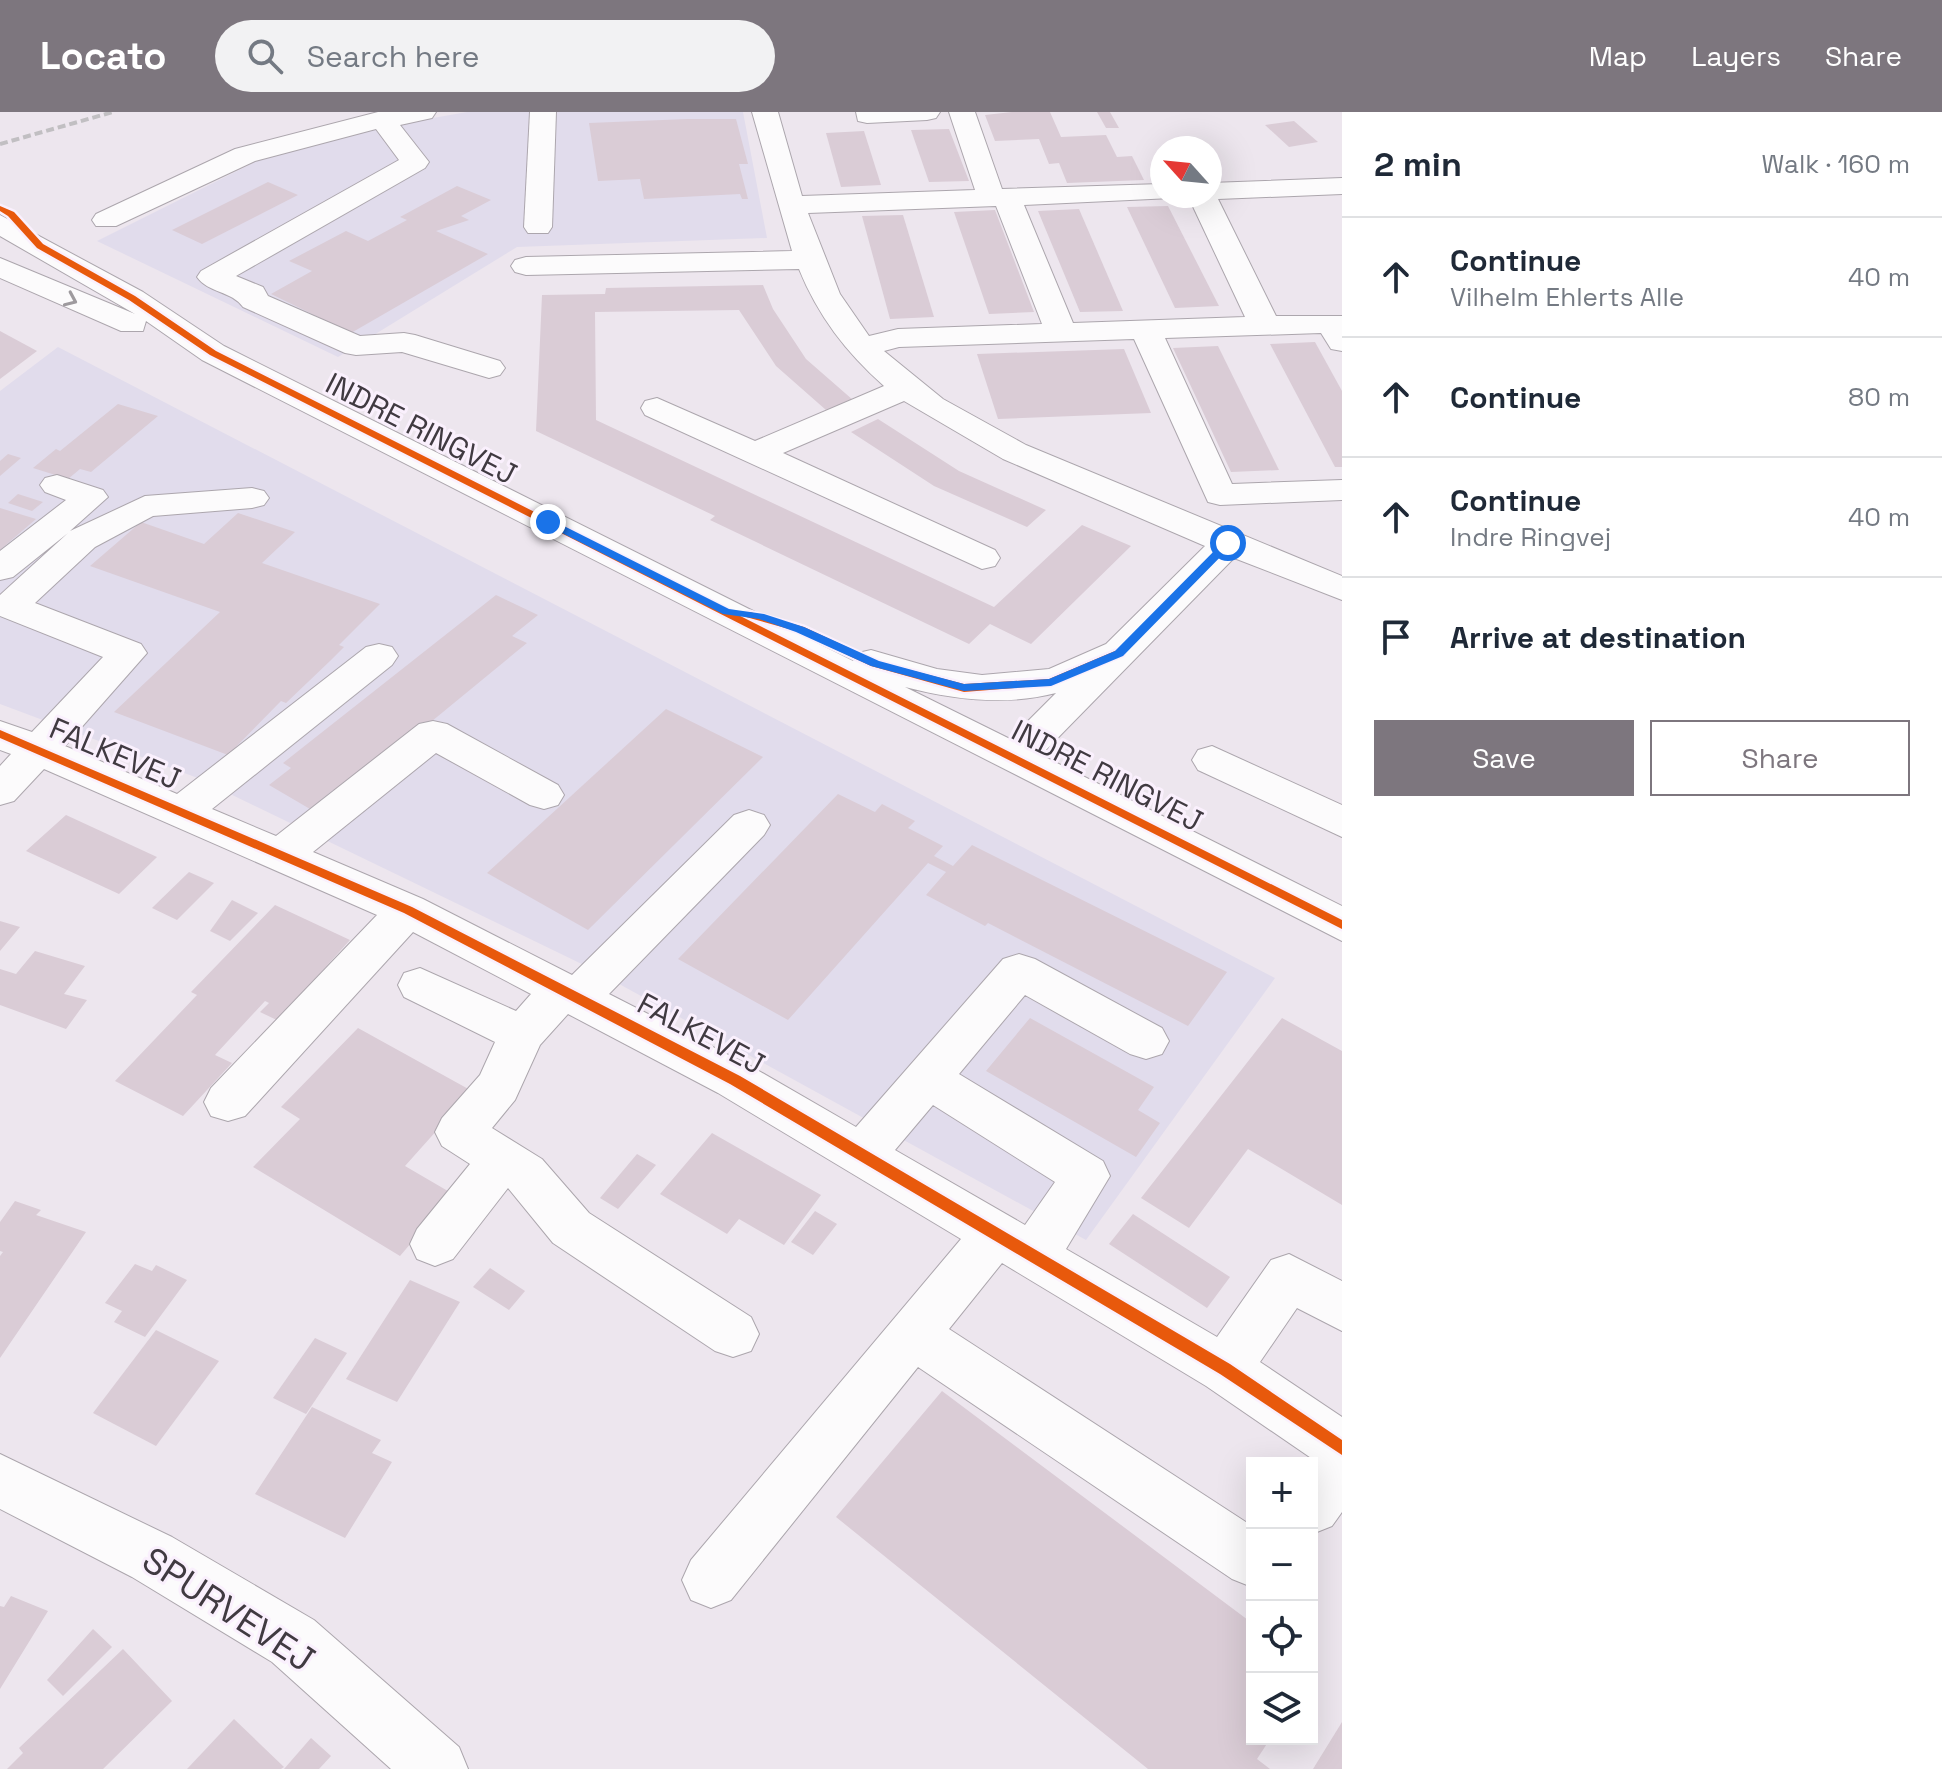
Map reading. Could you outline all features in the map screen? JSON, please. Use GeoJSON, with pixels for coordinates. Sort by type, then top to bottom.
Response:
{"type":"FeatureCollection","features":[{"type":"Feature","properties":{"kind":"street"},"geometry":{"type":"LineString","coordinates":[[106,220],[245,155],[382,119],[423,112]]}},
{"type":"Feature","properties":{"kind":"street"},"geometry":{"type":"LineString","coordinates":[[538,227],[543,112]]}},
{"type":"Feature","properties":{"kind":"street"},"geometry":{"type":"LineString","coordinates":[[765,112],[811,260],[835,313],[863,347],[909,387],[932,406],[1009,452],[1342,589]]}},
{"type":"Feature","properties":{"kind":"street"},"geometry":{"type":"LineString","coordinates":[[867,115],[927,112]]}},
{"type":"Feature","properties":{"kind":"street"},"geometry":{"type":"LineString","coordinates":[[962,112],[1061,331]]}},
{"type":"Feature","properties":{"kind":"street"},"geometry":{"type":"LineString","coordinates":[[382,119],[415,162],[212,277],[252,293],[254,301],[356,346],[404,342],[489,368]]}},
{"type":"Feature","properties":{"kind":"street"},"geometry":{"type":"LineString","coordinates":[[1222,191],[1342,186]]}},
{"type":"Feature","properties":{"kind":"street"},"geometry":{"type":"LineString","coordinates":[[793,205],[1150,192]]}},
{"type":"Feature","properties":{"kind":"street"},"geometry":{"type":"LineString","coordinates":[[1208,208],[1265,325]]}},
{"type":"Feature","properties":{"kind":"street","name":"INDRE RINGVEJ"},"geometry":{"type":"LineString","coordinates":[[0,224],[132,298],[213,353]]}},
{"type":"Feature","properties":{"kind":"street"},"geometry":{"type":"LineString","coordinates":[[526,266],[629,276],[811,260]]}},
{"type":"Feature","properties":{"kind":"street","name":"INDRE RINGVEJ"},"geometry":{"type":"LineString","coordinates":[[0,267],[102,313],[213,353],[1342,925]]}},
{"type":"Feature","properties":{"kind":"street"},"geometry":{"type":"LineString","coordinates":[[863,347],[898,338],[1061,331],[1265,325],[1338,329]]}},
{"type":"Feature","properties":{"kind":"street"},"geometry":{"type":"LineString","coordinates":[[1145,329],[1220,495],[1342,490]]}},
{"type":"Feature","properties":{"kind":"street"},"geometry":{"type":"LineString","coordinates":[[755,453],[909,387]]}},
{"type":"Feature","properties":{"kind":"street"},"geometry":{"type":"LineString","coordinates":[[657,408],[982,558]]}},
{"type":"Feature","properties":{"kind":"street"},"geometry":{"type":"LineString","coordinates":[[0,569],[91,497],[57,485]]}},
{"type":"Feature","properties":{"kind":"street"},"geometry":{"type":"LineString","coordinates":[[0,791],[19,741],[128,653],[10,606],[82,539],[145,506],[252,498]]}},
{"type":"Feature","properties":{"kind":"street"},"geometry":{"type":"LineString","coordinates":[[1015,758],[1228,543]]}},
{"type":"Feature","properties":{"kind":"street"},"geometry":{"type":"LineString","coordinates":[[726,612],[761,616],[800,629],[875,664],[964,688],[1051,682],[1119,653]]}},
{"type":"Feature","properties":{"kind":"street"},"geometry":{"type":"LineString","coordinates":[[182,811],[379,656]]}},
{"type":"Feature","properties":{"kind":"street"},"geometry":{"type":"LineString","coordinates":[[281,855],[433,734],[544,795]]}},
{"type":"Feature","properties":{"kind":"street","name":"FALKEVEJ"},"geometry":{"type":"LineString","coordinates":[[19,741],[408,910],[735,1080],[1225,1369],[1342,1448]]}},
{"type":"Feature","properties":{"kind":"street"},"geometry":{"type":"LineString","coordinates":[[1212,760],[1337,811]]}},
{"type":"Feature","properties":{"kind":"street"},"geometry":{"type":"LineString","coordinates":[[733,1334],[571,1228],[525,1174],[459,1132],[498,1087],[522,1034],[570,994],[749,825]]}},
{"type":"Feature","properties":{"kind":"street"},"geometry":{"type":"LineString","coordinates":[[228,1102],[408,910]]}},
{"type":"Feature","properties":{"kind":"street"},"geometry":{"type":"LineString","coordinates":[[862,1155],[1019,971],[1146,1041]]}},
{"type":"Feature","properties":{"kind":"street"},"geometry":{"type":"LineString","coordinates":[[420,985],[522,1034]]}},
{"type":"Feature","properties":{"kind":"street"},"geometry":{"type":"LineString","coordinates":[[711,1580],[913,1334],[1086,1176],[928,1078]]}},
{"type":"Feature","properties":{"kind":"street"},"geometry":{"type":"LineString","coordinates":[[435,1244],[502,1159]]}},
{"type":"Feature","properties":{"kind":"street"},"geometry":{"type":"LineString","coordinates":[[1225,1369],[1289,1276],[1342,1308]]}},
{"type":"Feature","properties":{"kind":"street"},"geometry":{"type":"LineString","coordinates":[[913,1334],[1246,1555]]}},
{"type":"Feature","properties":{"kind":"street"},"geometry":{"type":"LineString","coordinates":[[1318,1499],[1342,1467]]}},
{"type":"Feature","properties":{"kind":"street","name":"SPURVEVEJ"},"geometry":{"type":"LineString","coordinates":[[0,1480],[152,1557],[293,1641],[437,1769]]}},
{"type":"Feature","properties":{"kind":"shaded area"},"geometry":{"type":"Polygon","coordinates":[[[467,112],[743,112],[767,238],[517,247],[338,357],[97,241],[263,158],[348,133],[467,112]]]}},
{"type":"Feature","properties":{"kind":"shaded area"},"geometry":{"type":"Polygon","coordinates":[[[58,347],[1275,978],[1086,1240],[590,968],[195,777],[0,704],[0,391],[58,347]]]}},
{"type":"Feature","properties":{"kind":"building"},"geometry":{"type":"Polygon","coordinates":[[[1050,112],[1061,137],[1106,135],[1117,157],[1132,156],[1144,180],[1067,183],[1059,163],[1049,164],[1039,139],[995,141],[985,115],[1050,112]]]}},
{"type":"Feature","properties":{"kind":"building"},"geometry":{"type":"Polygon","coordinates":[[[1097,112],[1110,112],[1119,128],[1106,128],[1097,112]]]}},
{"type":"Feature","properties":{"kind":"building"},"geometry":{"type":"Polygon","coordinates":[[[736,119],[748,164],[739,164],[748,199],[742,199],[740,194],[644,199],[640,179],[598,181],[589,123],[736,119]]]}},
{"type":"Feature","properties":{"kind":"building"},"geometry":{"type":"Polygon","coordinates":[[[1294,121],[1318,142],[1289,147],[1265,125],[1294,121]]]}},
{"type":"Feature","properties":{"kind":"building"},"geometry":{"type":"Polygon","coordinates":[[[949,129],[969,181],[929,182],[911,130],[949,129]]]}},
{"type":"Feature","properties":{"kind":"building"},"geometry":{"type":"Polygon","coordinates":[[[864,131],[881,185],[841,187],[826,133],[864,131]]]}},
{"type":"Feature","properties":{"kind":"building"},"geometry":{"type":"Polygon","coordinates":[[[268,182],[298,195],[202,244],[172,230],[268,182]]]}},
{"type":"Feature","properties":{"kind":"building"},"geometry":{"type":"Polygon","coordinates":[[[457,186],[491,200],[461,216],[469,220],[436,231],[488,254],[351,333],[271,294],[312,271],[289,261],[346,231],[368,241],[407,220],[400,217],[457,186]]]}},
{"type":"Feature","properties":{"kind":"building"},"geometry":{"type":"Polygon","coordinates":[[[1127,207],[1169,208],[1219,306],[1175,308],[1127,207]]]}},
{"type":"Feature","properties":{"kind":"building"},"geometry":{"type":"Polygon","coordinates":[[[1079,209],[1123,311],[1080,312],[1038,211],[1079,209]]]}},
{"type":"Feature","properties":{"kind":"building"},"geometry":{"type":"Polygon","coordinates":[[[995,210],[1034,312],[989,314],[954,212],[995,210]]]}},
{"type":"Feature","properties":{"kind":"building"},"geometry":{"type":"Polygon","coordinates":[[[903,215],[934,317],[890,319],[862,216],[903,215]]]}},
{"type":"Feature","properties":{"kind":"building"},"geometry":{"type":"Polygon","coordinates":[[[763,285],[773,309],[806,359],[853,400],[826,410],[776,366],[739,310],[595,312],[596,420],[994,607],[1082,525],[1131,546],[1031,644],[990,624],[969,644],[710,520],[715,516],[536,431],[542,295],[605,294],[606,288],[763,285]]]}},
{"type":"Feature","properties":{"kind":"building"},"geometry":{"type":"Polygon","coordinates":[[[0,331],[37,351],[0,379],[0,331]]]}},
{"type":"Feature","properties":{"kind":"building"},"geometry":{"type":"Polygon","coordinates":[[[1315,342],[1342,391],[1342,467],[1335,467],[1270,344],[1315,342]]]}},
{"type":"Feature","properties":{"kind":"building"},"geometry":{"type":"Polygon","coordinates":[[[1218,346],[1279,470],[1231,472],[1173,348],[1218,346]]]}},
{"type":"Feature","properties":{"kind":"building"},"geometry":{"type":"Polygon","coordinates":[[[1124,349],[1151,413],[998,419],[977,354],[1124,349]]]}},
{"type":"Feature","properties":{"kind":"building"},"geometry":{"type":"Polygon","coordinates":[[[118,404],[158,416],[91,472],[80,469],[68,479],[33,468],[56,449],[60,451],[118,404]]]}},
{"type":"Feature","properties":{"kind":"building"},"geometry":{"type":"Polygon","coordinates":[[[878,419],[959,471],[1046,510],[1027,527],[934,486],[851,432],[878,419]]]}},
{"type":"Feature","properties":{"kind":"building"},"geometry":{"type":"Polygon","coordinates":[[[8,454],[21,458],[0,476],[0,461],[8,454]]]}},
{"type":"Feature","properties":{"kind":"building"},"geometry":{"type":"Polygon","coordinates":[[[18,494],[43,502],[32,511],[8,503],[18,494]]]}},
{"type":"Feature","properties":{"kind":"building"},"geometry":{"type":"Polygon","coordinates":[[[0,508],[36,519],[0,550],[0,508]]]}},
{"type":"Feature","properties":{"kind":"building"},"geometry":{"type":"Polygon","coordinates":[[[238,513],[295,532],[262,563],[380,604],[339,645],[344,647],[330,661],[286,703],[281,701],[228,755],[114,712],[220,612],[90,566],[141,522],[204,544],[238,513]]]}},
{"type":"Feature","properties":{"kind":"building"},"geometry":{"type":"Polygon","coordinates":[[[496,595],[538,615],[512,636],[527,643],[342,795],[333,790],[310,809],[269,785],[291,768],[283,763],[496,595]]]}},
{"type":"Feature","properties":{"kind":"building"},"geometry":{"type":"Polygon","coordinates":[[[666,709],[763,757],[588,930],[487,873],[666,709]]]}},
{"type":"Feature","properties":{"kind":"building"},"geometry":{"type":"Polygon","coordinates":[[[838,794],[875,812],[882,804],[915,821],[908,828],[943,846],[934,856],[953,866],[972,845],[1227,972],[1188,1026],[988,923],[985,926],[926,895],[946,872],[928,863],[788,1020],[678,959],[838,794]]]}},
{"type":"Feature","properties":{"kind":"building"},"geometry":{"type":"Polygon","coordinates":[[[66,815],[157,857],[119,894],[26,851],[66,815]]]}},
{"type":"Feature","properties":{"kind":"building"},"geometry":{"type":"Polygon","coordinates":[[[189,872],[214,883],[177,920],[152,908],[189,872]]]}},
{"type":"Feature","properties":{"kind":"building"},"geometry":{"type":"Polygon","coordinates":[[[232,900],[258,913],[230,941],[210,931],[232,900]]]}},
{"type":"Feature","properties":{"kind":"building"},"geometry":{"type":"Polygon","coordinates":[[[275,905],[350,940],[303,992],[308,994],[283,1023],[260,1012],[269,1003],[265,1001],[215,1055],[232,1063],[183,1116],[115,1081],[197,995],[191,992],[275,905]]]}},
{"type":"Feature","properties":{"kind":"building"},"geometry":{"type":"Polygon","coordinates":[[[0,921],[20,927],[0,951],[0,921]]]}},
{"type":"Feature","properties":{"kind":"building"},"geometry":{"type":"Polygon","coordinates":[[[35,951],[85,966],[64,994],[87,1000],[66,1029],[0,1005],[0,969],[16,974],[35,951]]]}},
{"type":"Feature","properties":{"kind":"building"},"geometry":{"type":"Polygon","coordinates":[[[1030,1018],[1154,1087],[1138,1110],[1160,1123],[1136,1157],[986,1071],[1030,1018]]]}},
{"type":"Feature","properties":{"kind":"building"},"geometry":{"type":"Polygon","coordinates":[[[1282,1018],[1342,1051],[1342,1205],[1248,1149],[1189,1228],[1141,1198],[1282,1018]]]}},
{"type":"Feature","properties":{"kind":"building"},"geometry":{"type":"Polygon","coordinates":[[[358,1028],[472,1091],[405,1166],[453,1194],[400,1256],[253,1167],[300,1119],[281,1107],[358,1028]]]}},
{"type":"Feature","properties":{"kind":"building"},"geometry":{"type":"Polygon","coordinates":[[[712,1133],[821,1195],[784,1245],[739,1219],[727,1234],[660,1194],[712,1133]]]}},
{"type":"Feature","properties":{"kind":"building"},"geometry":{"type":"Polygon","coordinates":[[[637,1154],[656,1165],[618,1209],[600,1198],[637,1154]]]}},
{"type":"Feature","properties":{"kind":"building"},"geometry":{"type":"Polygon","coordinates":[[[15,1201],[41,1210],[36,1215],[86,1232],[0,1358],[0,1256],[3,1252],[0,1251],[0,1222],[15,1201]]]}},
{"type":"Feature","properties":{"kind":"building"},"geometry":{"type":"Polygon","coordinates":[[[815,1211],[837,1224],[813,1255],[791,1242],[815,1211]]]}},
{"type":"Feature","properties":{"kind":"building"},"geometry":{"type":"Polygon","coordinates":[[[1133,1214],[1230,1277],[1207,1308],[1109,1244],[1133,1214]]]}},
{"type":"Feature","properties":{"kind":"building"},"geometry":{"type":"Polygon","coordinates":[[[135,1264],[152,1271],[156,1265],[187,1280],[145,1337],[114,1322],[122,1311],[105,1303],[135,1264]]]}},
{"type":"Feature","properties":{"kind":"building"},"geometry":{"type":"Polygon","coordinates":[[[490,1268],[525,1291],[509,1310],[473,1287],[490,1268]]]}},
{"type":"Feature","properties":{"kind":"building"},"geometry":{"type":"Polygon","coordinates":[[[410,1280],[460,1302],[397,1402],[346,1379],[410,1280]]]}},
{"type":"Feature","properties":{"kind":"building"},"geometry":{"type":"Polygon","coordinates":[[[156,1330],[219,1361],[156,1446],[93,1413],[156,1330]]]}},
{"type":"Feature","properties":{"kind":"building"},"geometry":{"type":"Polygon","coordinates":[[[315,1338],[347,1353],[306,1414],[273,1398],[315,1338]]]}},
{"type":"Feature","properties":{"kind":"building"},"geometry":{"type":"Polygon","coordinates":[[[942,1391],[1246,1619],[1246,1745],[1266,1745],[1257,1759],[1270,1769],[1148,1769],[836,1517],[942,1391]]]}},
{"type":"Feature","properties":{"kind":"building"},"geometry":{"type":"Polygon","coordinates":[[[312,1407],[381,1440],[372,1453],[392,1462],[345,1538],[255,1494],[312,1407]]]}},
{"type":"Feature","properties":{"kind":"building"},"geometry":{"type":"Polygon","coordinates":[[[11,1596],[48,1611],[0,1689],[0,1606],[4,1607],[11,1596]]]}},
{"type":"Feature","properties":{"kind":"building"},"geometry":{"type":"Polygon","coordinates":[[[93,1629],[112,1647],[63,1696],[47,1680],[93,1629]]]}},
{"type":"Feature","properties":{"kind":"building"},"geometry":{"type":"Polygon","coordinates":[[[123,1649],[172,1701],[103,1769],[7,1769],[23,1753],[19,1748],[123,1649]]]}},
{"type":"Feature","properties":{"kind":"building"},"geometry":{"type":"Polygon","coordinates":[[[234,1719],[284,1767],[187,1769],[234,1719]]]}},
{"type":"Feature","properties":{"kind":"building"},"geometry":{"type":"Polygon","coordinates":[[[1342,1722],[1342,1769],[1313,1769],[1342,1722]]]}},
{"type":"Feature","properties":{"kind":"building"},"geometry":{"type":"Polygon","coordinates":[[[311,1738],[331,1756],[319,1769],[284,1769],[311,1738]]]}},
{"type":"Feature","properties":{"kind":"railway"},"geometry":{"type":"LineString","coordinates":[[0,144],[113,112]]}},
{"type":"Feature","properties":{"kind":"cycle path"},"geometry":{"type":"LineString","coordinates":[[0,208],[11,214],[40,246],[132,298],[213,353],[1342,925]]}},
{"type":"Feature","properties":{"kind":"cycle path"},"geometry":{"type":"LineString","coordinates":[[750,615],[800,629],[875,664],[964,688],[1051,682],[1119,653]]}},
{"type":"Feature","properties":{"kind":"cycle path"},"geometry":{"type":"LineString","coordinates":[[0,734],[408,910],[735,1080],[1225,1369],[1342,1448]]}},
{"type":"Feature","properties":{"kind":"route"},"geometry":{"type":"LineString","coordinates":[[548,522],[726,612],[761,616],[800,629],[875,664],[964,688],[1051,682],[1119,653],[1228,543]]}}]}
